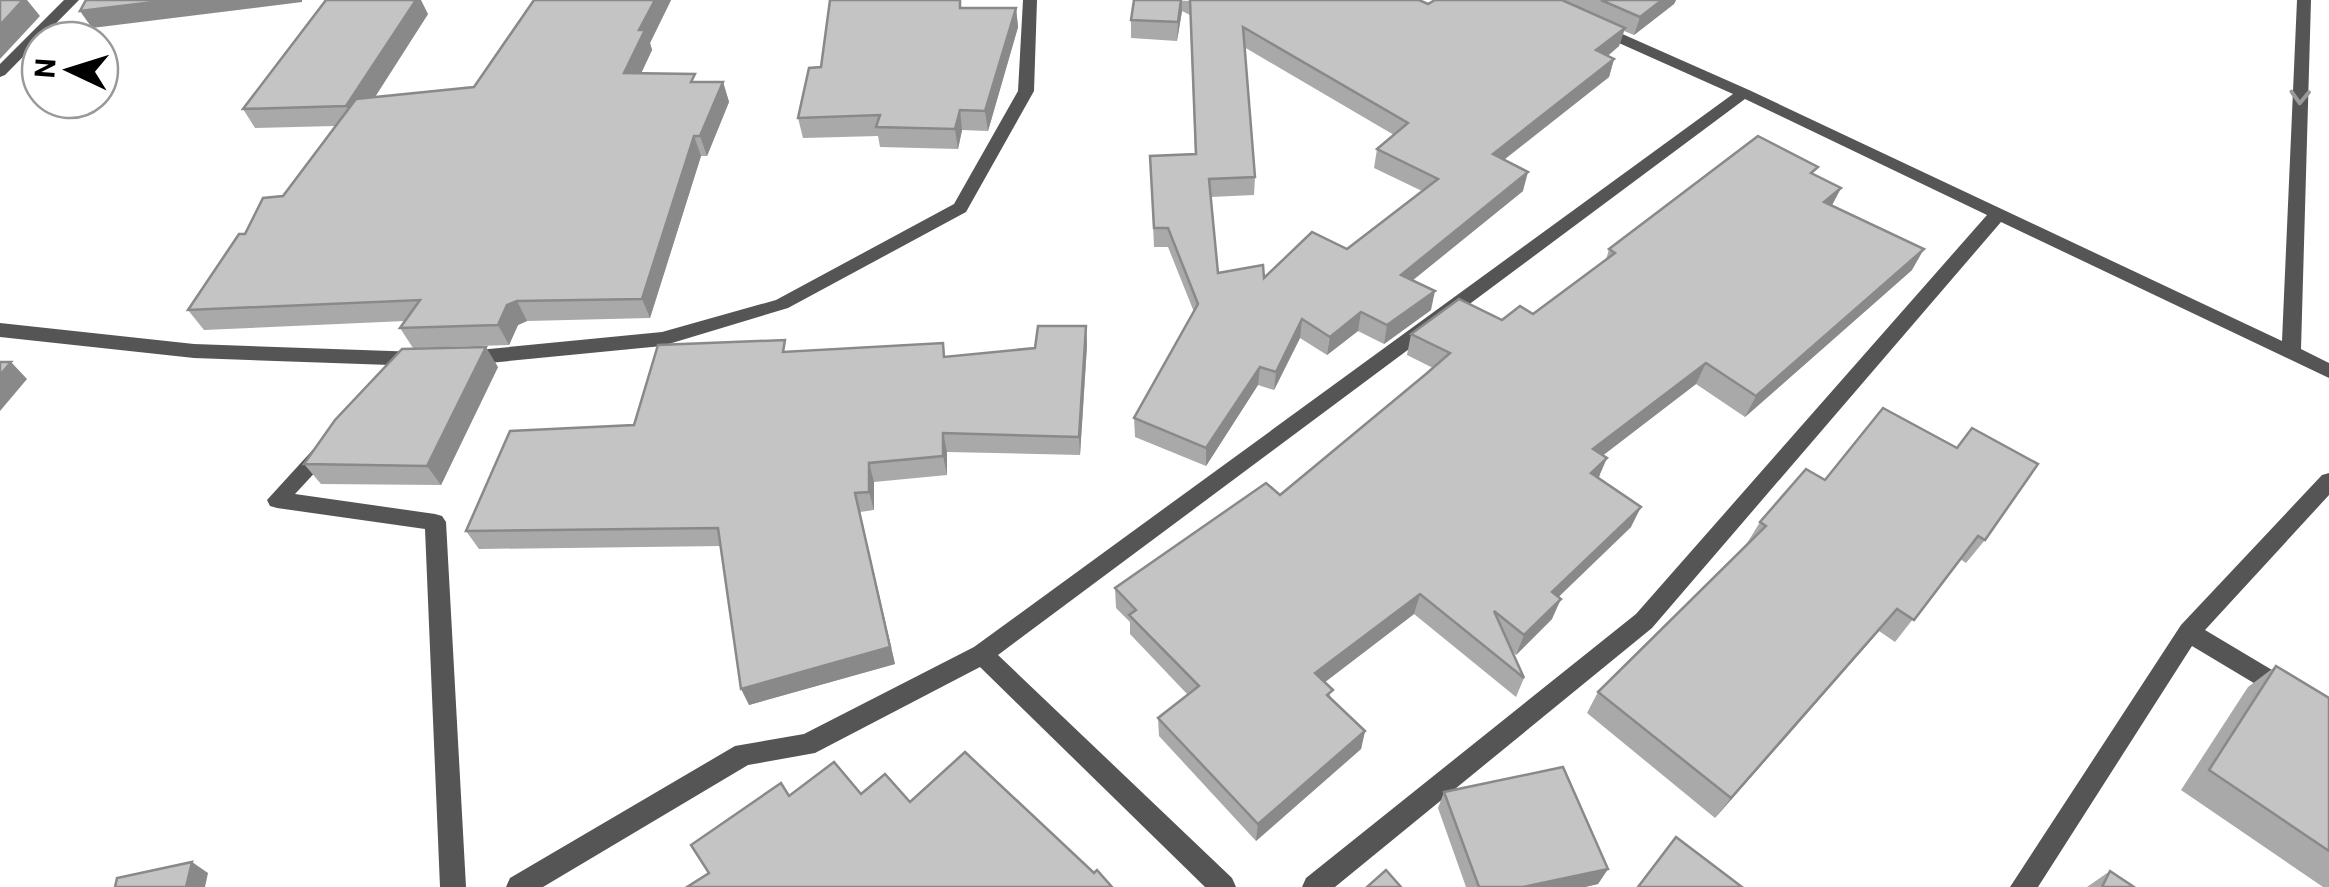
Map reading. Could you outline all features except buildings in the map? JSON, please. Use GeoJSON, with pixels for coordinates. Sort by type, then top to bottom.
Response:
{"type":"FeatureCollection","features":[{"type":"Feature","properties":{"kind":"street"},"geometry":{"type":"LineString","coordinates":[[0,72],[72,0]]}},
{"type":"Feature","properties":{"kind":"street"},"geometry":{"type":"LineString","coordinates":[[0,330],[194,351],[409,359],[496,357],[662,338],[782,304],[960,208],[1026,91],[1030,0]]}},
{"type":"Feature","properties":{"kind":"street"},"geometry":{"type":"LineString","coordinates":[[2291,353],[2304,0]]}},
{"type":"Feature","properties":{"kind":"street"},"geometry":{"type":"LineString","coordinates":[[1586,23],[1744,93],[2329,371]]}},
{"type":"Feature","properties":{"kind":"street"},"geometry":{"type":"LineString","coordinates":[[519,887],[744,754],[807,745],[982,654],[1744,93]]}},
{"type":"Feature","properties":{"kind":"street"},"geometry":{"type":"LineString","coordinates":[[1315,887],[1644,621],[1998,214]]}},
{"type":"Feature","properties":{"kind":"street"},"geometry":{"type":"LineString","coordinates":[[383,387],[409,359]]}},
{"type":"Feature","properties":{"kind":"street"},"geometry":{"type":"LineString","coordinates":[[343,430],[277,500],[434,522],[453,887]]}},
{"type":"Feature","properties":{"kind":"street"},"geometry":{"type":"LineString","coordinates":[[2023,887],[2190,632],[2329,481]]}},
{"type":"Feature","properties":{"kind":"street"},"geometry":{"type":"LineString","coordinates":[[2190,632],[2329,717]]}},
{"type":"Feature","properties":{"kind":"street"},"geometry":{"type":"LineString","coordinates":[[982,654],[1223,887]]}}]}
